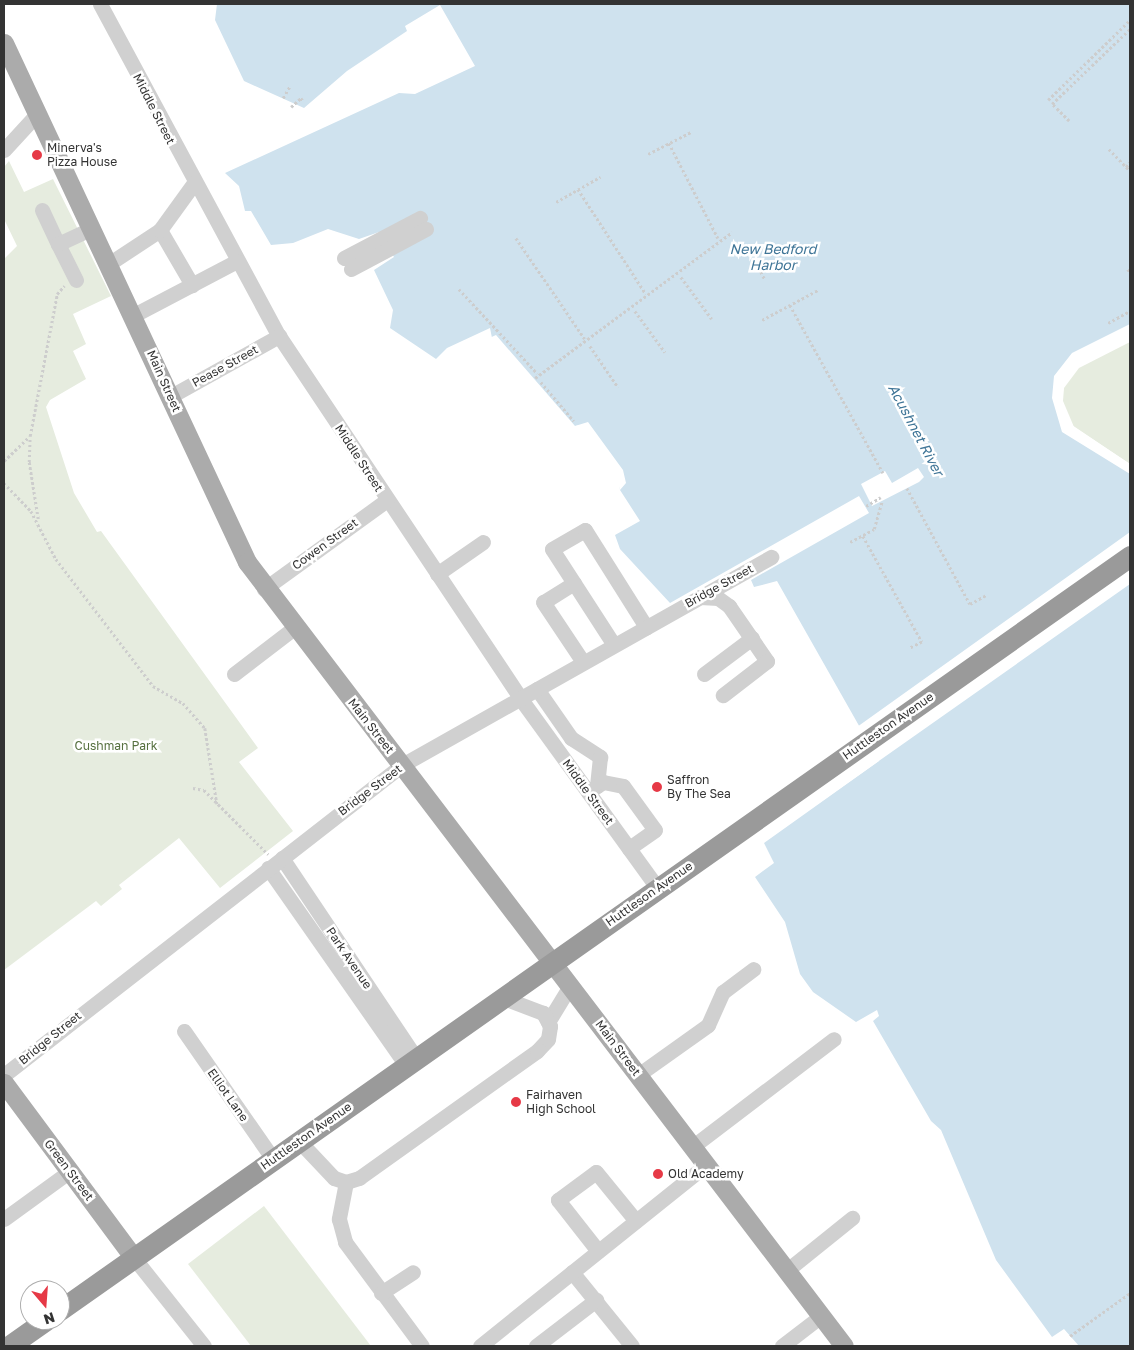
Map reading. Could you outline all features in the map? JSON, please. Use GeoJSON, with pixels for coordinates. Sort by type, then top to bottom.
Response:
{"type":"FeatureCollection","features":[{"type":"Feature","properties":{"kind":"highway","name":"Huttleston Avenue"},"geometry":{"type":"LineString","coordinates":[[747,826],[1130,556]]}},
{"type":"Feature","properties":{"kind":"highway","name":"Huttleson Avenue"},"geometry":{"type":"LineString","coordinates":[[551,962],[747,826]]}},
{"type":"Feature","properties":{"kind":"highway","name":"Huttleston Avenue"},"geometry":{"type":"LineString","coordinates":[[70,1303],[551,962]]}},
{"type":"Feature","properties":{"kind":"highway"},"geometry":{"type":"LineString","coordinates":[[9,1346],[32,1330]]}},
{"type":"Feature","properties":{"kind":"main road","name":"Main Street"},"geometry":{"type":"LineString","coordinates":[[4,43],[110,263],[247,562],[264,589],[402,765],[844,1346]]}},
{"type":"Feature","properties":{"kind":"main road","name":"Green Street"},"geometry":{"type":"LineString","coordinates":[[4,1083],[134,1258]]}},
{"type":"Feature","properties":{"kind":"street","name":"Middle Street"},"geometry":{"type":"LineString","coordinates":[[100,4],[194,183],[279,336],[386,500],[520,698],[593,789],[629,848],[657,887]]}},
{"type":"Feature","properties":{"kind":"street"},"geometry":{"type":"LineString","coordinates":[[4,150],[37,114]]}},
{"type":"Feature","properties":{"kind":"street"},"geometry":{"type":"LineString","coordinates":[[110,263],[160,230],[194,183]]}},
{"type":"Feature","properties":{"kind":"street"},"geometry":{"type":"LineString","coordinates":[[42,210],[76,280]]}},
{"type":"Feature","properties":{"kind":"street"},"geometry":{"type":"LineString","coordinates":[[347,263],[423,224]]}},
{"type":"Feature","properties":{"kind":"street"},"geometry":{"type":"LineString","coordinates":[[58,244],[93,228]]}},
{"type":"Feature","properties":{"kind":"street"},"geometry":{"type":"LineString","coordinates":[[160,230],[192,285]]}},
{"type":"Feature","properties":{"kind":"street"},"geometry":{"type":"LineString","coordinates":[[134,315],[238,261]]}},
{"type":"Feature","properties":{"kind":"street","name":"Pease Street"},"geometry":{"type":"LineString","coordinates":[[171,396],[279,336]]}},
{"type":"Feature","properties":{"kind":"street","name":"Cowen Street"},"geometry":{"type":"LineString","coordinates":[[264,589],[386,500]]}},
{"type":"Feature","properties":{"kind":"street"},"geometry":{"type":"LineString","coordinates":[[614,645],[552,549],[585,530],[646,627]]}},
{"type":"Feature","properties":{"kind":"street"},"geometry":{"type":"LineString","coordinates":[[436,574],[483,542]]}},
{"type":"Feature","properties":{"kind":"street","name":"Bridge Street"},"geometry":{"type":"LineString","coordinates":[[4,1075],[402,765],[771,557]]}},
{"type":"Feature","properties":{"kind":"street"},"geometry":{"type":"LineString","coordinates":[[574,583],[544,602],[583,662]]}},
{"type":"Feature","properties":{"kind":"street"},"geometry":{"type":"LineString","coordinates":[[700,596],[718,598],[729,606],[768,661],[723,695]]}},
{"type":"Feature","properties":{"kind":"street"},"geometry":{"type":"LineString","coordinates":[[234,674],[294,628]]}},
{"type":"Feature","properties":{"kind":"street"},"geometry":{"type":"LineString","coordinates":[[704,674],[752,638]]}},
{"type":"Feature","properties":{"kind":"street"},"geometry":{"type":"LineString","coordinates":[[537,688],[571,738],[600,757],[593,789]]}},
{"type":"Feature","properties":{"kind":"street"},"geometry":{"type":"LineString","coordinates":[[593,789],[612,781],[623,786],[655,830],[629,848]]}},
{"type":"Feature","properties":{"kind":"street","name":"Park Avenue"},"geometry":{"type":"LineString","coordinates":[[276,863],[411,1061]]}},
{"type":"Feature","properties":{"kind":"street"},"geometry":{"type":"LineString","coordinates":[[638,1075],[708,1025],[723,992],[753,969]]}},
{"type":"Feature","properties":{"kind":"street"},"geometry":{"type":"LineString","coordinates":[[299,1140],[334,1178],[346,1182],[359,1178],[537,1052],[548,1039],[548,1022],[570,986]]}},
{"type":"Feature","properties":{"kind":"street"},"geometry":{"type":"LineString","coordinates":[[502,997],[534,1008],[548,1022]]}},
{"type":"Feature","properties":{"kind":"street","name":"Elliot Lane"},"geometry":{"type":"LineString","coordinates":[[184,1031],[273,1159]]}},
{"type":"Feature","properties":{"kind":"street"},"geometry":{"type":"LineString","coordinates":[[692,1147],[834,1039]]}},
{"type":"Feature","properties":{"kind":"street"},"geometry":{"type":"LineString","coordinates":[[480,1346],[706,1165]]}},
{"type":"Feature","properties":{"kind":"street"},"geometry":{"type":"LineString","coordinates":[[4,1219],[70,1171]]}},
{"type":"Feature","properties":{"kind":"street"},"geometry":{"type":"LineString","coordinates":[[598,1251],[558,1200],[596,1172],[636,1221]]}},
{"type":"Feature","properties":{"kind":"street"},"geometry":{"type":"LineString","coordinates":[[346,1182],[339,1219],[345,1242],[422,1346]]}},
{"type":"Feature","properties":{"kind":"street"},"geometry":{"type":"LineString","coordinates":[[786,1271],[852,1218]]}},
{"type":"Feature","properties":{"kind":"street"},"geometry":{"type":"LineString","coordinates":[[134,1258],[204,1346]]}},
{"type":"Feature","properties":{"kind":"street"},"geometry":{"type":"LineString","coordinates":[[381,1293],[413,1272]]}},
{"type":"Feature","properties":{"kind":"street"},"geometry":{"type":"LineString","coordinates":[[572,1272],[632,1346]]}},
{"type":"Feature","properties":{"kind":"street"},"geometry":{"type":"LineString","coordinates":[[536,1346],[596,1300]]}},
{"type":"Feature","properties":{"kind":"street"},"geometry":{"type":"LineString","coordinates":[[782,1346],[821,1316]]}},
{"type":"Feature","properties":{"kind":"path"},"geometry":{"type":"LineString","coordinates":[[1048,100],[1130,20]]}},
{"type":"Feature","properties":{"kind":"path"},"geometry":{"type":"LineString","coordinates":[[1069,121],[1052,104],[1130,29]]}},
{"type":"Feature","properties":{"kind":"path"},"geometry":{"type":"LineString","coordinates":[[283,98],[290,86]]}},
{"type":"Feature","properties":{"kind":"path"},"geometry":{"type":"LineString","coordinates":[[291,107],[301,98],[303,101]]}},
{"type":"Feature","properties":{"kind":"path"},"geometry":{"type":"LineString","coordinates":[[648,154],[691,132]]}},
{"type":"Feature","properties":{"kind":"path"},"geometry":{"type":"LineString","coordinates":[[669,143],[719,240]]}},
{"type":"Feature","properties":{"kind":"path"},"geometry":{"type":"LineString","coordinates":[[1109,148],[1130,172]]}},
{"type":"Feature","properties":{"kind":"path"},"geometry":{"type":"LineString","coordinates":[[1126,166],[1130,162]]}},
{"type":"Feature","properties":{"kind":"path"},"geometry":{"type":"LineString","coordinates":[[556,202],[600,177]]}},
{"type":"Feature","properties":{"kind":"path"},"geometry":{"type":"LineString","coordinates":[[578,189],[646,294]]}},
{"type":"Feature","properties":{"kind":"path"},"geometry":{"type":"LineString","coordinates":[[537,376],[732,232]]}},
{"type":"Feature","properties":{"kind":"path"},"geometry":{"type":"LineString","coordinates":[[516,238],[593,350]]}},
{"type":"Feature","properties":{"kind":"path"},"geometry":{"type":"LineString","coordinates":[[749,248],[765,280]]}},
{"type":"Feature","properties":{"kind":"path"},"geometry":{"type":"LineString","coordinates":[[1128,269],[1130,273]]}},
{"type":"Feature","properties":{"kind":"path"},"geometry":{"type":"LineString","coordinates":[[678,272],[712,319]]}},
{"type":"Feature","properties":{"kind":"path"},"geometry":{"type":"LineString","coordinates":[[38,521],[29,462],[30,436],[57,294],[76,280]]}},
{"type":"Feature","properties":{"kind":"path"},"geometry":{"type":"LineString","coordinates":[[459,289],[532,368],[545,387]]}},
{"type":"Feature","properties":{"kind":"path"},"geometry":{"type":"LineString","coordinates":[[762,320],[818,290]]}},
{"type":"Feature","properties":{"kind":"path"},"geometry":{"type":"LineString","coordinates":[[790,305],[883,472]]}},
{"type":"Feature","properties":{"kind":"path"},"geometry":{"type":"LineString","coordinates":[[631,307],[665,352]]}},
{"type":"Feature","properties":{"kind":"path"},"geometry":{"type":"LineString","coordinates":[[635,311],[638,316]]}},
{"type":"Feature","properties":{"kind":"path"},"geometry":{"type":"LineString","coordinates":[[1108,322],[1130,311]]}},
{"type":"Feature","properties":{"kind":"path"},"geometry":{"type":"LineString","coordinates":[[590,346],[618,386]]}},
{"type":"Feature","properties":{"kind":"path"},"geometry":{"type":"LineString","coordinates":[[541,382],[574,421]]}},
{"type":"Feature","properties":{"kind":"path"},"geometry":{"type":"LineString","coordinates":[[4,461],[30,436]]}},
{"type":"Feature","properties":{"kind":"path"},"geometry":{"type":"LineString","coordinates":[[4,483],[38,521],[56,559],[154,686],[183,703],[205,728],[218,804]]}},
{"type":"Feature","properties":{"kind":"path"},"geometry":{"type":"LineString","coordinates":[[907,488],[970,604],[986,595]]}},
{"type":"Feature","properties":{"kind":"path"},"geometry":{"type":"LineString","coordinates":[[850,542],[874,529],[882,499],[866,506]]}},
{"type":"Feature","properties":{"kind":"path"},"geometry":{"type":"LineString","coordinates":[[863,536],[922,642],[910,648]]}},
{"type":"Feature","properties":{"kind":"path"},"geometry":{"type":"LineString","coordinates":[[193,788],[204,790],[276,863]]}},
{"type":"Feature","properties":{"kind":"path"},"geometry":{"type":"LineString","coordinates":[[1070,1336],[1130,1293]]}},
{"type":"Feature","properties":{"kind":"green space","name":"Cushman Park"},"geometry":{"type":"Polygon","coordinates":[[[9,161],[24,192],[53,179],[111,296],[73,314],[86,344],[73,351],[86,379],[50,400],[46,407],[74,493],[97,532],[101,531],[258,748],[239,762],[293,831],[220,888],[179,838],[119,885],[122,889],[101,906],[96,901],[4,970],[4,259],[17,246],[4,219],[4,167],[9,161]]]}},
{"type":"Feature","properties":{"kind":"green space"},"geometry":{"type":"Polygon","coordinates":[[[1130,342],[1130,464],[1074,427],[1063,401],[1064,388],[1079,368],[1130,342]]]}},
{"type":"Feature","properties":{"kind":"green space"},"geometry":{"type":"Polygon","coordinates":[[[264,1206],[371,1346],[251,1346],[188,1264],[264,1206]]]}},
{"type":"Feature","properties":{"kind":"water","name":"New Bedford Harbor"},"geometry":{"type":"Polygon","coordinates":[[[217,4],[1130,4],[1130,336],[1073,365],[1062,382],[1059,403],[1067,425],[1130,466],[1130,1346],[1079,1346],[1064,1329],[1052,1337],[996,1260],[941,1130],[931,1121],[873,1021],[879,1016],[877,1010],[856,1022],[813,992],[800,974],[785,922],[755,877],[774,863],[764,843],[879,761],[777,581],[754,587],[751,580],[869,513],[859,496],[670,603],[620,549],[615,535],[640,521],[620,490],[617,470],[582,425],[575,426],[496,335],[439,361],[390,328],[393,310],[374,270],[394,257],[379,232],[359,239],[328,229],[293,243],[271,245],[251,211],[245,211],[239,186],[225,173],[399,93],[415,94],[475,66],[440,5],[405,26],[407,31],[347,71],[304,108],[244,81],[215,20],[217,4]]]}},
{"type":"Feature","properties":{"kind":"pier"},"geometry":{"type":"Polygon","coordinates":[[[1130,324],[1130,338],[1075,367],[1064,383],[1062,403],[1069,423],[1130,464],[1130,474],[1062,432],[1052,398],[1054,376],[1072,353],[1130,324]]]}},
{"type":"Feature","properties":{"kind":"pier"},"geometry":{"type":"Polygon","coordinates":[[[490,328],[492,338],[440,363],[434,361],[447,348],[490,328]]]}},
{"type":"Feature","properties":{"kind":"pier"},"geometry":{"type":"Polygon","coordinates":[[[588,422],[623,470],[626,483],[620,490],[615,472],[596,445],[575,426],[588,422]]]}},
{"type":"Feature","properties":{"kind":"pier"},"geometry":{"type":"Polygon","coordinates":[[[918,468],[924,477],[919,482],[872,506],[861,484],[885,471],[892,483],[918,468]]]}},
{"type":"Feature","properties":{"kind":"pier"},"geometry":{"type":"Polygon","coordinates":[[[1130,532],[1130,584],[761,844],[876,760],[857,727],[1130,532]]]}},
{"type":"Feature","properties":{"kind":"place","name":"Minerva's Pizza House"},"geometry":{"type":"Point","coordinates":[37,155]}},
{"type":"Feature","properties":{"kind":"place","name":"Saffron By The Sea"},"geometry":{"type":"Point","coordinates":[657,787]}},
{"type":"Feature","properties":{"kind":"place","name":"Fairhaven High School"},"geometry":{"type":"Point","coordinates":[516,1102]}},
{"type":"Feature","properties":{"kind":"place","name":"Old Academy"},"geometry":{"type":"Point","coordinates":[658,1174]}},
{"type":"Feature","properties":{"kind":"water label","name":"Acushnet River"},"geometry":{"type":"Point","coordinates":[916,430]}}]}
